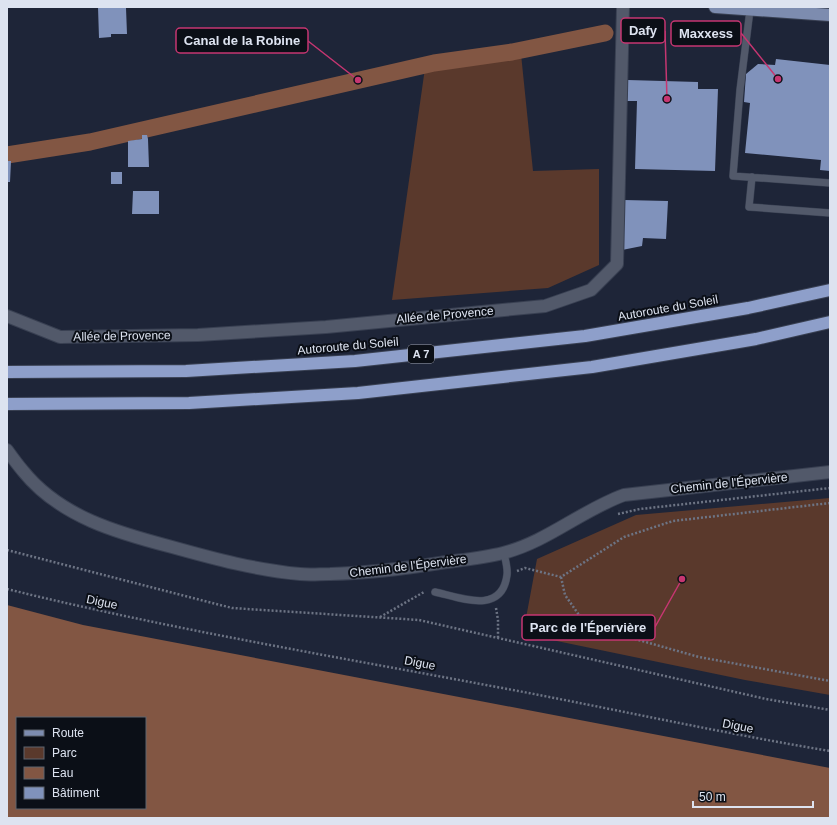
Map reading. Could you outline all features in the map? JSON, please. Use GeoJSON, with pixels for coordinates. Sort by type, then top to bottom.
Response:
{"type":"FeatureCollection","features":[{"type":"Feature","properties":{"kind":"highway","name":"Autoroute du Soleil"},"geometry":{"type":"LineString","coordinates":[[7,372],[186,371],[355,361],[585,336],[748,308],[830,290]]}},
{"type":"Feature","properties":{"kind":"highway"},"geometry":{"type":"LineString","coordinates":[[7,404],[188,402],[358,393],[592,367],[756,339],[830,322]]}},
{"type":"Feature","properties":{"kind":"main road"},"geometry":{"type":"LineString","coordinates":[[715,7],[830,15]]}},
{"type":"Feature","properties":{"kind":"street","name":"Allée de Provence"},"geometry":{"type":"LineString","coordinates":[[7,316],[60,337],[198,335],[326,327],[545,306],[591,290],[617,264],[623,7]]}},
{"type":"Feature","properties":{"kind":"street","name":"Chemin de l'Épervière"},"geometry":{"type":"LineString","coordinates":[[9,453],[23,472],[41,489],[68,509],[96,524],[128,535],[246,566],[302,574],[364,573],[504,553],[524,546],[549,534],[614,498],[624,495],[830,472]]}},
{"type":"Feature","properties":{"kind":"lane"},"geometry":{"type":"LineString","coordinates":[[750,10],[740,90],[733,176],[830,183]]}},
{"type":"Feature","properties":{"kind":"lane"},"geometry":{"type":"LineString","coordinates":[[752,177],[749,207],[830,214]]}},
{"type":"Feature","properties":{"kind":"lane"},"geometry":{"type":"LineString","coordinates":[[435,592],[475,602],[486,601],[494,598],[504,588],[508,574],[504,553]]}},
{"type":"Feature","properties":{"kind":"path"},"geometry":{"type":"LineString","coordinates":[[611,517],[640,509],[830,488]]}},
{"type":"Feature","properties":{"kind":"path"},"geometry":{"type":"LineString","coordinates":[[508,574],[525,568],[561,577],[624,537],[673,521],[830,504]]}},
{"type":"Feature","properties":{"kind":"path"},"geometry":{"type":"LineString","coordinates":[[7,550],[232,608],[419,620],[766,699],[830,710]]}},
{"type":"Feature","properties":{"kind":"path"},"geometry":{"type":"LineString","coordinates":[[561,577],[565,595],[579,615],[603,630],[699,657],[830,681]]}},
{"type":"Feature","properties":{"kind":"path","name":"Digue"},"geometry":{"type":"LineString","coordinates":[[7,589],[76,606],[161,624],[512,690],[755,738],[830,750]]}},
{"type":"Feature","properties":{"kind":"path"},"geometry":{"type":"LineString","coordinates":[[380,617],[425,592],[435,592]]}},
{"type":"Feature","properties":{"kind":"path"},"geometry":{"type":"LineString","coordinates":[[494,598],[498,620],[498,638]]}},
{"type":"Feature","properties":{"kind":"green space"},"geometry":{"type":"Polygon","coordinates":[[[521,54],[533,171],[599,169],[599,265],[548,288],[392,300],[425,68],[521,54]]]}},
{"type":"Feature","properties":{"kind":"green space"},"geometry":{"type":"Polygon","coordinates":[[[830,498],[830,695],[745,680],[523,634],[537,559],[636,515],[830,498]]]}},
{"type":"Feature","properties":{"kind":"water"},"geometry":{"type":"Polygon","coordinates":[[[7,605],[83,625],[830,768],[830,818],[7,818],[7,605]]]}},
{"type":"Feature","properties":{"kind":"building"},"geometry":{"type":"Polygon","coordinates":[[[98,7],[126,8],[127,34],[111,34],[111,37],[99,38],[98,7]]]}},
{"type":"Feature","properties":{"kind":"building"},"geometry":{"type":"Polygon","coordinates":[[[776,59],[830,65],[830,171],[820,170],[821,160],[745,153],[750,103],[744,102],[746,74],[758,64],[775,65],[776,59]]]}},
{"type":"Feature","properties":{"kind":"building"},"geometry":{"type":"Polygon","coordinates":[[[628,80],[698,82],[698,89],[718,89],[715,171],[635,169],[637,101],[627,101],[628,80]]]}},
{"type":"Feature","properties":{"kind":"building"},"geometry":{"type":"Polygon","coordinates":[[[142,135],[147,135],[148,139],[149,167],[128,167],[128,141],[142,139],[142,135]]]}},
{"type":"Feature","properties":{"kind":"building"},"geometry":{"type":"Polygon","coordinates":[[[7,161],[11,161],[10,182],[7,182],[7,161]]]}},
{"type":"Feature","properties":{"kind":"building"},"geometry":{"type":"Polygon","coordinates":[[[111,172],[122,172],[122,184],[111,184],[111,172]]]}},
{"type":"Feature","properties":{"kind":"building"},"geometry":{"type":"Polygon","coordinates":[[[133,191],[159,191],[159,214],[132,214],[133,191]]]}},
{"type":"Feature","properties":{"kind":"building"},"geometry":{"type":"Polygon","coordinates":[[[624,200],[668,201],[666,239],[643,238],[642,246],[622,250],[624,200]]]}},
{"type":"Feature","properties":{"kind":"waterway"},"geometry":{"type":"LineString","coordinates":[[7,155],[90,142],[434,63],[512,52],[605,33]]}},
{"type":"Feature","properties":{"kind":"place","name":"Maxxess"},"geometry":{"type":"Point","coordinates":[778,79]}},
{"type":"Feature","properties":{"kind":"place","name":"Canal de la Robine"},"geometry":{"type":"Point","coordinates":[358,80]}},
{"type":"Feature","properties":{"kind":"place","name":"Dafy"},"geometry":{"type":"Point","coordinates":[667,99]}},
{"type":"Feature","properties":{"kind":"place","name":"Parc de l'Épervière"},"geometry":{"type":"Point","coordinates":[682,579]}}]}
